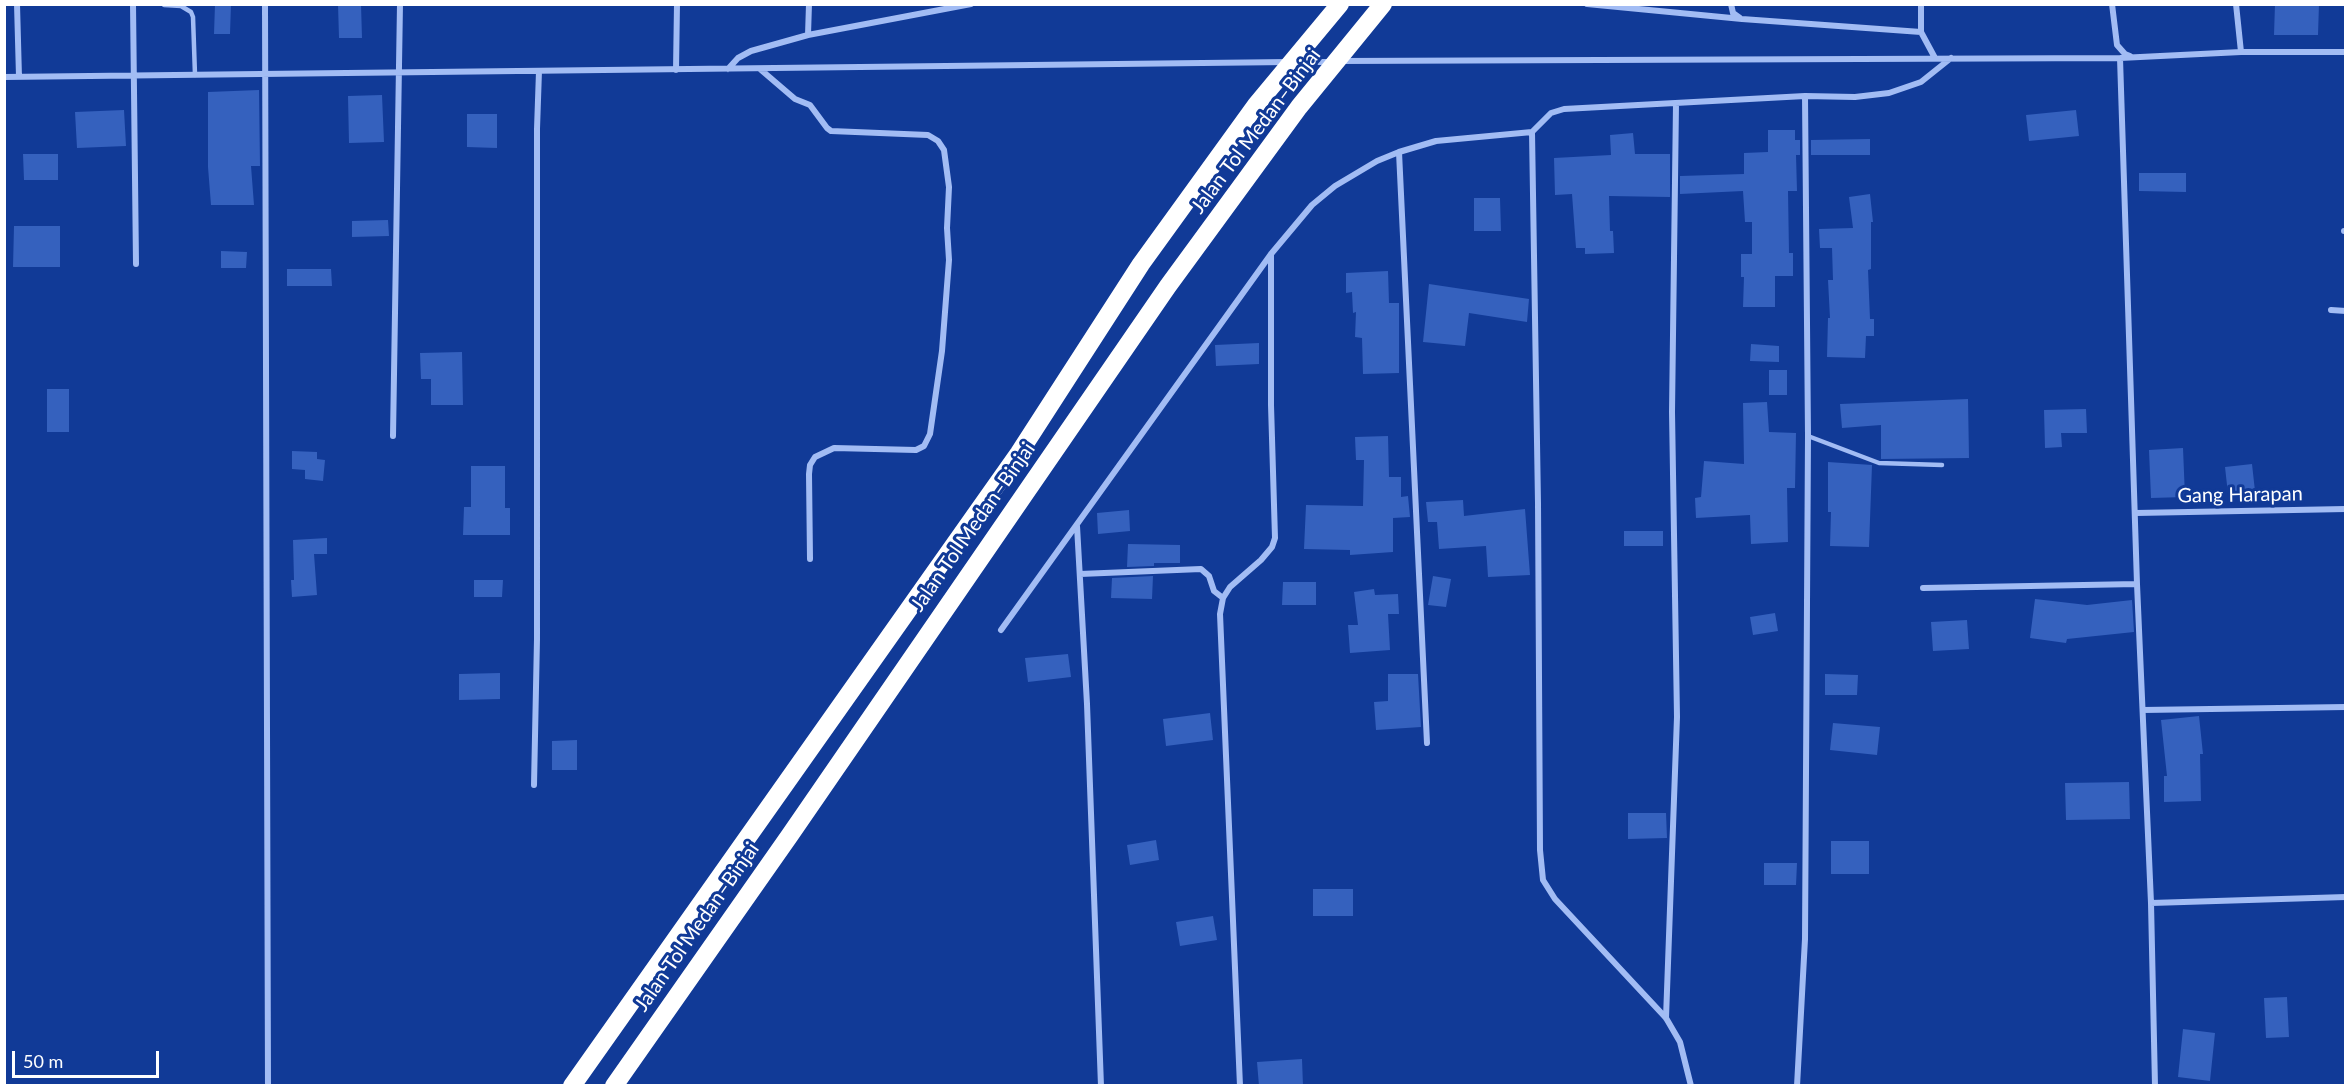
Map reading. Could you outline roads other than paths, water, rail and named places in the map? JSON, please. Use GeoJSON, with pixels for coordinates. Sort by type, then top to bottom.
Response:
{"type":"FeatureCollection","features":[{"type":"Feature","properties":{"kind":"highway","name":"Jalan Tol Medan–Binjai"},"geometry":{"type":"LineString","coordinates":[[572,1086],[1019,453],[1141,264],[1256,105],[1340,4]]}},
{"type":"Feature","properties":{"kind":"highway","name":"Jalan Tol Medan–Binjai"},"geometry":{"type":"LineString","coordinates":[[614,1086],[1168,286],[1299,107],[1383,4]]}},
{"type":"Feature","properties":{"kind":"street"},"geometry":{"type":"LineString","coordinates":[[17,4],[19,77]]}},
{"type":"Feature","properties":{"kind":"street"},"geometry":{"type":"LineString","coordinates":[[134,4],[136,264]]}},
{"type":"Feature","properties":{"kind":"street"},"geometry":{"type":"LineString","coordinates":[[266,4],[268,1086]]}},
{"type":"Feature","properties":{"kind":"street"},"geometry":{"type":"LineString","coordinates":[[393,436],[400,4]]}},
{"type":"Feature","properties":{"kind":"street"},"geometry":{"type":"LineString","coordinates":[[676,4],[676,70]]}},
{"type":"Feature","properties":{"kind":"street"},"geometry":{"type":"LineString","coordinates":[[808,35],[809,4]]}},
{"type":"Feature","properties":{"kind":"street"},"geometry":{"type":"LineString","coordinates":[[728,69],[738,58],[751,51],[808,35],[971,4]]}},
{"type":"Feature","properties":{"kind":"street"},"geometry":{"type":"LineString","coordinates":[[1587,4],[1742,19],[1921,32]]}},
{"type":"Feature","properties":{"kind":"street"},"geometry":{"type":"LineString","coordinates":[[1731,4],[1733,13],[1742,19]]}},
{"type":"Feature","properties":{"kind":"street"},"geometry":{"type":"LineString","coordinates":[[1921,4],[1921,32],[1935,58]]}},
{"type":"Feature","properties":{"kind":"street"},"geometry":{"type":"LineString","coordinates":[[2112,4],[2117,45],[2125,54],[2132,57]]}},
{"type":"Feature","properties":{"kind":"street"},"geometry":{"type":"LineString","coordinates":[[2236,4],[2241,52]]}},
{"type":"Feature","properties":{"kind":"street"},"geometry":{"type":"LineString","coordinates":[[4,77],[1435,60],[2120,58],[2241,52],[2346,52]]}},
{"type":"Feature","properties":{"kind":"street"},"geometry":{"type":"LineString","coordinates":[[1001,630],[1271,254],[1312,205],[1335,186],[1377,161],[1436,141],[1532,132],[1557,110],[1805,96],[1855,97],[1889,93],[1921,82],[1951,58]]}},
{"type":"Feature","properties":{"kind":"street"},"geometry":{"type":"LineString","coordinates":[[2120,58],[2151,903],[2155,1086]]}},
{"type":"Feature","properties":{"kind":"street"},"geometry":{"type":"LineString","coordinates":[[760,69],[795,99],[810,105],[826,128],[831,131],[928,135],[938,141],[944,150],[949,187],[947,228],[949,260],[942,351],[930,434],[924,446],[916,450],[834,448],[815,458],[810,465],[809,474],[810,559]]}},
{"type":"Feature","properties":{"kind":"street"},"geometry":{"type":"LineString","coordinates":[[534,785],[537,639],[539,71]]}},
{"type":"Feature","properties":{"kind":"street"},"geometry":{"type":"LineString","coordinates":[[1797,1086],[1805,939],[1808,435],[1805,96]]}},
{"type":"Feature","properties":{"kind":"street"},"geometry":{"type":"LineString","coordinates":[[1666,1018],[1677,717],[1672,412],[1676,104]]}},
{"type":"Feature","properties":{"kind":"street"},"geometry":{"type":"LineString","coordinates":[[1532,132],[1540,850],[1544,880],[1555,899],[1666,1018],[1680,1042],[1691,1086]]}},
{"type":"Feature","properties":{"kind":"street"},"geometry":{"type":"LineString","coordinates":[[1399,152],[1427,743]]}},
{"type":"Feature","properties":{"kind":"street"},"geometry":{"type":"LineString","coordinates":[[1240,1086],[1232,859],[1219,640],[1223,598],[1230,587],[1272,547],[1275,538],[1271,405],[1271,254]]}},
{"type":"Feature","properties":{"kind":"street"},"geometry":{"type":"LineString","coordinates":[[2331,310],[2346,311]]}},
{"type":"Feature","properties":{"kind":"street","name":"Gang Harapan"},"geometry":{"type":"LineString","coordinates":[[2136,513],[2346,509]]}},
{"type":"Feature","properties":{"kind":"street"},"geometry":{"type":"LineString","coordinates":[[1077,526],[1101,1086]]}},
{"type":"Feature","properties":{"kind":"street"},"geometry":{"type":"LineString","coordinates":[[1080,574],[1201,569],[1209,576],[1214,591],[1223,598]]}},
{"type":"Feature","properties":{"kind":"street"},"geometry":{"type":"LineString","coordinates":[[1923,588],[2138,584]]}},
{"type":"Feature","properties":{"kind":"street"},"geometry":{"type":"LineString","coordinates":[[2143,710],[2346,707]]}},
{"type":"Feature","properties":{"kind":"street"},"geometry":{"type":"LineString","coordinates":[[2151,903],[2346,897]]}},
{"type":"Feature","properties":{"kind":"lane"},"geometry":{"type":"LineString","coordinates":[[164,6],[181,6],[193,16],[195,75]]}},
{"type":"Feature","properties":{"kind":"lane"},"geometry":{"type":"LineString","coordinates":[[1808,435],[1879,463],[1942,465]]}}]}
